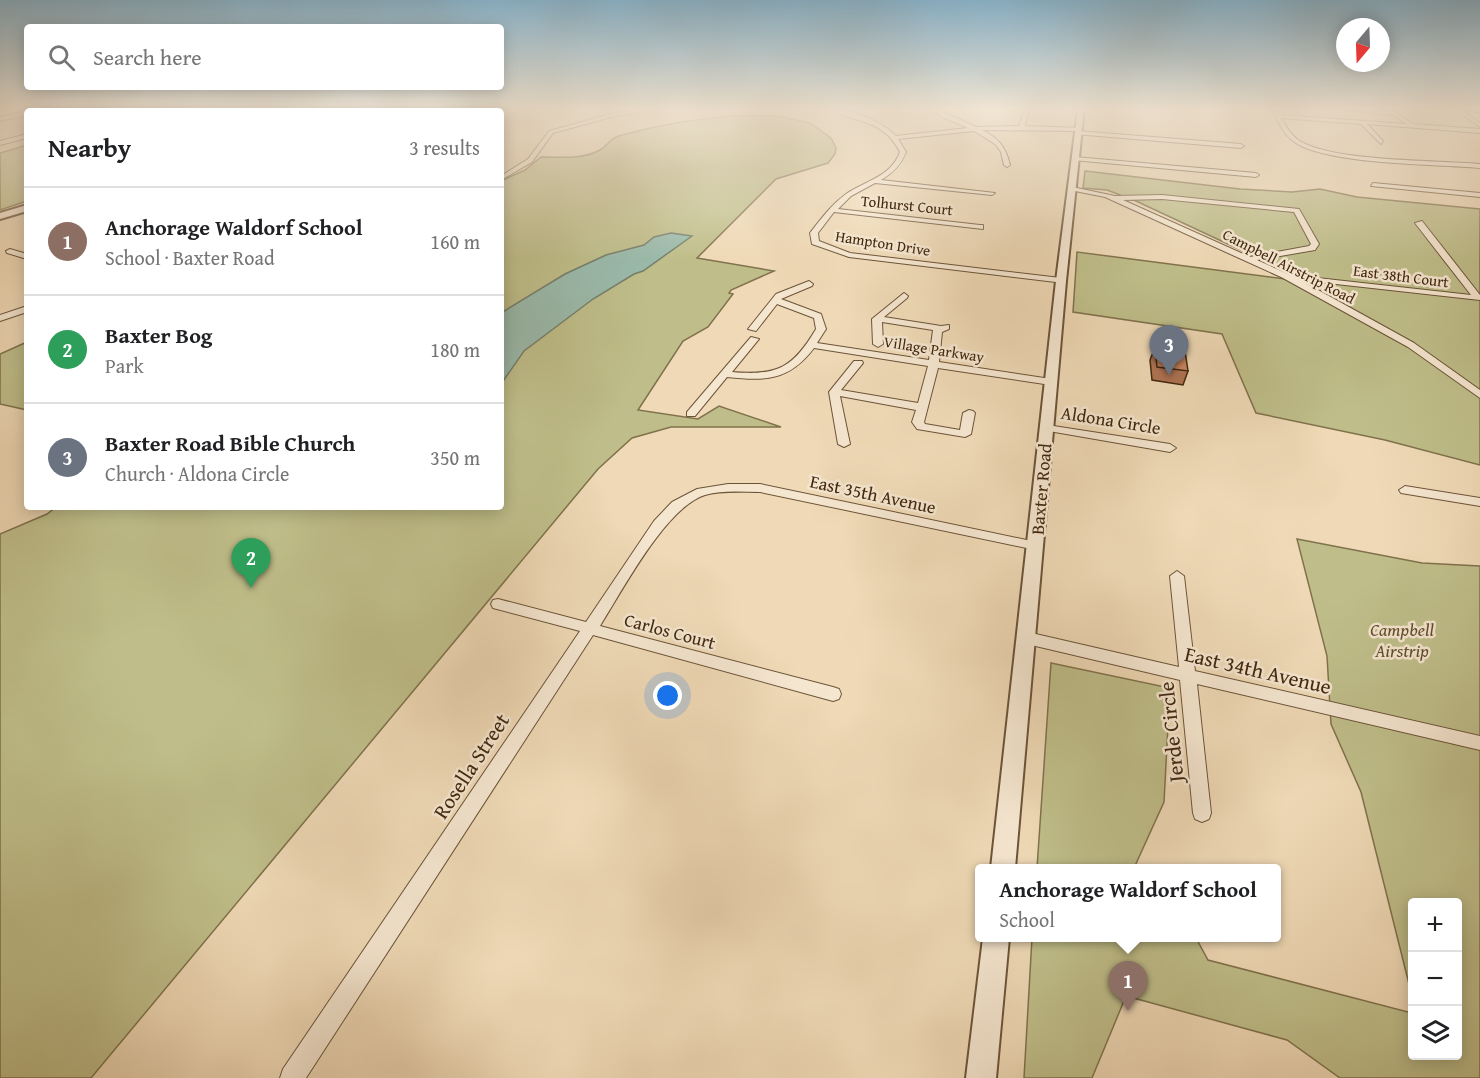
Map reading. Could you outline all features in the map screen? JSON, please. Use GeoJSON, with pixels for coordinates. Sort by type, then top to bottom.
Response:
{"type":"FeatureCollection","features":[{"type":"Feature","properties":{"kind":"street"},"geometry":{"type":"LineString","coordinates":[[504,176],[532,159]]}},
{"type":"Feature","properties":{"kind":"street","name":"Hampton Drive"},"geometry":{"type":"LineString","coordinates":[[901,159],[889,172],[850,194],[832,210],[814,233],[813,238],[822,247],[835,251],[1061,281]]}},
{"type":"Feature","properties":{"kind":"street"},"geometry":{"type":"LineString","coordinates":[[1005,159],[1007,165]]}},
{"type":"Feature","properties":{"kind":"street","name":"Baxter Road"},"geometry":{"type":"LineString","coordinates":[[1003,864],[1075,159]]}},
{"type":"Feature","properties":{"kind":"street"},"geometry":{"type":"LineString","coordinates":[[1078,159],[1256,175]]}},
{"type":"Feature","properties":{"kind":"street"},"geometry":{"type":"LineString","coordinates":[[1414,159],[1480,166]]}},
{"type":"Feature","properties":{"kind":"street"},"geometry":{"type":"LineString","coordinates":[[872,181],[992,193]]}},
{"type":"Feature","properties":{"kind":"street"},"geometry":{"type":"LineString","coordinates":[[1373,185],[1480,195]]}},
{"type":"Feature","properties":{"kind":"street","name":"Campbell Airstrip Road"},"geometry":{"type":"LineString","coordinates":[[1072,189],[1115,198],[1286,276],[1411,345],[1480,395]]}},
{"type":"Feature","properties":{"kind":"street"},"geometry":{"type":"LineString","coordinates":[[1115,198],[1154,196],[1297,210],[1315,244],[1312,248],[1250,259]]}},
{"type":"Feature","properties":{"kind":"street"},"geometry":{"type":"LineString","coordinates":[[0,216],[24,209]]}},
{"type":"Feature","properties":{"kind":"street","name":"Tolhurst Court"},"geometry":{"type":"LineString","coordinates":[[832,210],[980,227]]}},
{"type":"Feature","properties":{"kind":"street","name":"East 38th Court"},"geometry":{"type":"LineString","coordinates":[[1286,276],[1478,298],[1419,223]]}},
{"type":"Feature","properties":{"kind":"street"},"geometry":{"type":"LineString","coordinates":[[10,251],[24,256]]}},
{"type":"Feature","properties":{"kind":"street"},"geometry":{"type":"LineString","coordinates":[[691,414],[754,334],[775,300],[809,284]]}},
{"type":"Feature","properties":{"kind":"street"},"geometry":{"type":"LineString","coordinates":[[877,319],[904,296]]}},
{"type":"Feature","properties":{"kind":"street"},"geometry":{"type":"LineString","coordinates":[[724,374],[765,378],[779,375],[791,368],[812,345],[821,329],[818,316],[775,300]]}},
{"type":"Feature","properties":{"kind":"street"},"geometry":{"type":"LineString","coordinates":[[2,315],[24,310]]}},
{"type":"Feature","properties":{"kind":"street"},"geometry":{"type":"LineString","coordinates":[[877,319],[944,328],[937,331],[934,364],[920,407],[918,423],[921,427],[965,434],[969,413]]}},
{"type":"Feature","properties":{"kind":"street"},"geometry":{"type":"LineString","coordinates":[[877,319],[878,344]]}},
{"type":"Feature","properties":{"kind":"street","name":"Village Parkway"},"geometry":{"type":"LineString","coordinates":[[812,345],[1051,382]]}},
{"type":"Feature","properties":{"kind":"street"},"geometry":{"type":"LineString","coordinates":[[834,392],[858,363]]}},
{"type":"Feature","properties":{"kind":"street"},"geometry":{"type":"LineString","coordinates":[[834,392],[920,407]]}},
{"type":"Feature","properties":{"kind":"street"},"geometry":{"type":"LineString","coordinates":[[834,392],[844,444]]}},
{"type":"Feature","properties":{"kind":"street","name":"Aldona Circle"},"geometry":{"type":"LineString","coordinates":[[1047,428],[1170,448]]}},
{"type":"Feature","properties":{"kind":"street","name":"East 35th Avenue"},"geometry":{"type":"LineString","coordinates":[[701,492],[728,488],[760,488],[1036,546]]}},
{"type":"Feature","properties":{"kind":"street"},"geometry":{"type":"LineString","coordinates":[[1405,490],[1480,502]]}},
{"type":"Feature","properties":{"kind":"street","name":"Rosella Street"},"geometry":{"type":"LineString","coordinates":[[292,1078],[659,524],[677,506],[701,492]]}},
{"type":"Feature","properties":{"kind":"street","name":"Jerde Circle"},"geometry":{"type":"LineString","coordinates":[[1177,576],[1202,813]]}},
{"type":"Feature","properties":{"kind":"street","name":"Carlos Court"},"geometry":{"type":"LineString","coordinates":[[498,604],[833,694]]}},
{"type":"Feature","properties":{"kind":"street","name":"East 34th Avenue"},"geometry":{"type":"LineString","coordinates":[[1027,638],[1480,743]]}},
{"type":"Feature","properties":{"kind":"street"},"geometry":{"type":"LineString","coordinates":[[981,1078],[996,942]]}},
{"type":"Feature","properties":{"kind":"green space"},"geometry":{"type":"Polygon","coordinates":[[[0,159],[24,159],[24,202],[0,210],[0,159]]]}},
{"type":"Feature","properties":{"kind":"green space"},"geometry":{"type":"Polygon","coordinates":[[[538,159],[831,159],[828,163],[776,179],[697,258],[774,271],[731,290],[729,293],[733,294],[708,327],[683,341],[638,410],[698,419],[719,406],[781,427],[671,427],[632,438],[598,469],[91,1078],[0,1078],[0,534],[52,510],[504,510],[504,180],[525,170],[538,159]]]}},
{"type":"Feature","properties":{"kind":"green space"},"geometry":{"type":"Polygon","coordinates":[[[1085,171],[1240,189],[1292,192],[1320,189],[1357,197],[1480,209],[1480,465],[1385,440],[1256,413],[1222,334],[1073,312],[1077,252],[1309,282],[1136,201],[1107,190],[1083,188],[1085,171]]]}},
{"type":"Feature","properties":{"kind":"green space"},"geometry":{"type":"Polygon","coordinates":[[[24,343],[24,409],[0,404],[0,354],[24,343]]]}},
{"type":"Feature","properties":{"kind":"green space","name":"Campbell Airstrip"},"geometry":{"type":"Polygon","coordinates":[[[1297,539],[1422,563],[1480,566],[1480,1078],[1340,1078],[1287,1040],[1126,996],[1092,1078],[1024,1078],[1032,942],[1198,942],[1208,960],[1408,1012],[1408,1060],[1462,1060],[1462,898],[1408,898],[1408,980],[1361,792],[1331,724],[1327,656],[1297,539]]]}},
{"type":"Feature","properties":{"kind":"green space"},"geometry":{"type":"Polygon","coordinates":[[[1051,663],[1170,688],[1164,802],[1136,864],[1037,864],[1051,663]]]}},
{"type":"Feature","properties":{"kind":"shaded area"},"geometry":{"type":"Polygon","coordinates":[[[671,233],[692,236],[643,271],[593,299],[524,351],[504,380],[504,311],[565,274],[606,255],[644,245],[654,237],[671,233]]]}},
{"type":"Feature","properties":{"kind":"building"},"geometry":{"type":"Polygon","coordinates":[[[1155,347],[1185,351],[1188,371],[1157,367],[1155,347]]]}},
{"type":"Feature","properties":{"kind":"place","name":"Baxter Road Bible Church"},"geometry":{"type":"Point","coordinates":[1169,375]}},
{"type":"Feature","properties":{"kind":"place","name":"Baxter Bog"},"geometry":{"type":"Point","coordinates":[251,588]}},
{"type":"Feature","properties":{"kind":"place","name":"Anchorage Waldorf School"},"geometry":{"type":"Point","coordinates":[1128,1011]}}]}
